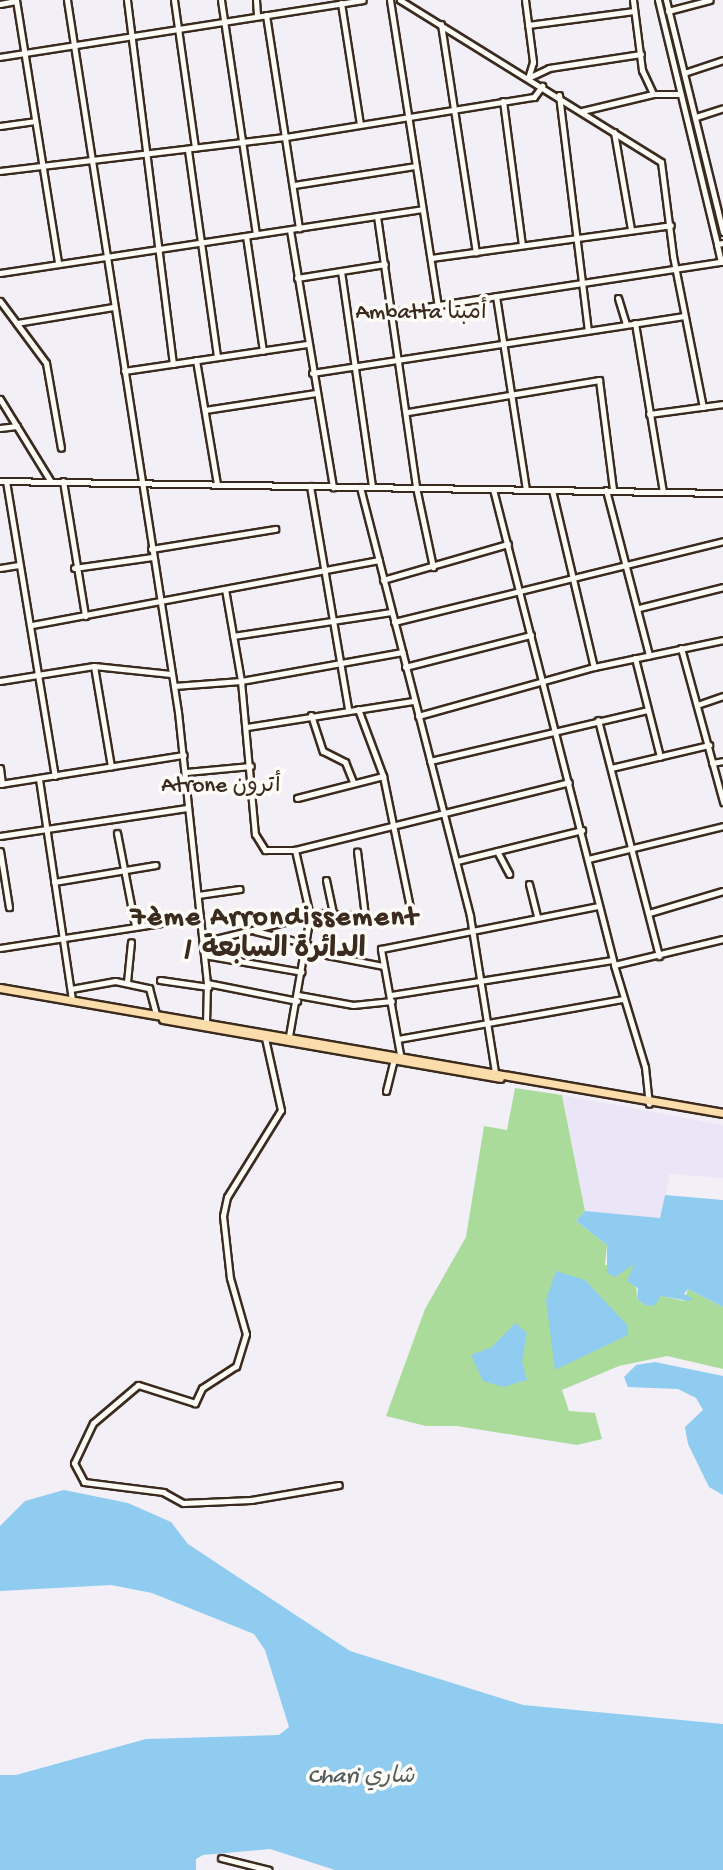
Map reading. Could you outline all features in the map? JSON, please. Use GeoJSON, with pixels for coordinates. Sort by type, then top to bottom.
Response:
{"type":"FeatureCollection","features":[{"type":"Feature","properties":{"kind":"main road"},"geometry":{"type":"LineString","coordinates":[[0,990],[206,1025],[289,1036],[723,1115]]}},
{"type":"Feature","properties":{"kind":"main road"},"geometry":{"type":"LineString","coordinates":[[0,990],[156,1013],[265,1038],[495,1072],[649,1102]]}},
{"type":"Feature","properties":{"kind":"street"},"geometry":{"type":"LineString","coordinates":[[67,0],[184,755],[187,808],[208,985],[206,1025]]}},
{"type":"Feature","properties":{"kind":"street"},"geometry":{"type":"LineString","coordinates":[[127,0],[150,156],[156,249],[173,364]]}},
{"type":"Feature","properties":{"kind":"street"},"geometry":{"type":"LineString","coordinates":[[174,0],[195,148]]}},
{"type":"Feature","properties":{"kind":"street"},"geometry":{"type":"LineString","coordinates":[[221,0],[256,234]]}},
{"type":"Feature","properties":{"kind":"street"},"geometry":{"type":"LineString","coordinates":[[256,0],[257,16]]}},
{"type":"Feature","properties":{"kind":"street"},"geometry":{"type":"LineString","coordinates":[[0,57],[363,0]]}},
{"type":"Feature","properties":{"kind":"street"},"geometry":{"type":"LineString","coordinates":[[390,0],[438,306]]}},
{"type":"Feature","properties":{"kind":"street"},"geometry":{"type":"LineString","coordinates":[[400,0],[559,95],[661,162],[683,316],[703,407]]}},
{"type":"Feature","properties":{"kind":"street"},"geometry":{"type":"LineString","coordinates":[[525,0],[533,62],[528,78]]}},
{"type":"Feature","properties":{"kind":"street"},"geometry":{"type":"LineString","coordinates":[[633,0],[644,81],[653,94]]}},
{"type":"Feature","properties":{"kind":"street"},"geometry":{"type":"LineString","coordinates":[[658,0],[720,244],[723,271]]}},
{"type":"Feature","properties":{"kind":"street"},"geometry":{"type":"LineString","coordinates":[[666,0],[723,232]]}},
{"type":"Feature","properties":{"kind":"street"},"geometry":{"type":"LineString","coordinates":[[668,12],[710,0]]}},
{"type":"Feature","properties":{"kind":"street"},"geometry":{"type":"LineString","coordinates":[[0,4],[16,1],[58,263]]}},
{"type":"Feature","properties":{"kind":"street"},"geometry":{"type":"LineString","coordinates":[[341,3],[360,124]]}},
{"type":"Feature","properties":{"kind":"street"},"geometry":{"type":"LineString","coordinates":[[528,25],[634,11]]}},
{"type":"Feature","properties":{"kind":"street"},"geometry":{"type":"LineString","coordinates":[[266,15],[299,228]]}},
{"type":"Feature","properties":{"kind":"street"},"geometry":{"type":"LineString","coordinates":[[441,24],[476,252]]}},
{"type":"Feature","properties":{"kind":"street"},"geometry":{"type":"LineString","coordinates":[[528,78],[549,68],[641,54]]}},
{"type":"Feature","properties":{"kind":"street"},"geometry":{"type":"LineString","coordinates":[[684,73],[723,60]]}},
{"type":"Feature","properties":{"kind":"street"},"geometry":{"type":"LineString","coordinates":[[0,171],[90,157],[150,156],[241,141],[286,137],[534,97],[542,86]]}},
{"type":"Feature","properties":{"kind":"street"},"geometry":{"type":"LineString","coordinates":[[582,111],[653,94],[680,94]]}},
{"type":"Feature","properties":{"kind":"street"},"geometry":{"type":"LineString","coordinates":[[559,95],[574,237],[588,330]]}},
{"type":"Feature","properties":{"kind":"street"},"geometry":{"type":"LineString","coordinates":[[503,101],[522,245]]}},
{"type":"Feature","properties":{"kind":"street"},"geometry":{"type":"LineString","coordinates":[[696,117],[723,108]]}},
{"type":"Feature","properties":{"kind":"street"},"geometry":{"type":"LineString","coordinates":[[0,126],[35,121]]}},
{"type":"Feature","properties":{"kind":"street"},"geometry":{"type":"LineString","coordinates":[[614,132],[631,229]]}},
{"type":"Feature","properties":{"kind":"street"},"geometry":{"type":"LineString","coordinates":[[188,150],[217,357]]}},
{"type":"Feature","properties":{"kind":"street"},"geometry":{"type":"LineString","coordinates":[[293,185],[415,166]]}},
{"type":"Feature","properties":{"kind":"street"},"geometry":{"type":"LineString","coordinates":[[0,273],[422,209]]}},
{"type":"Feature","properties":{"kind":"street"},"geometry":{"type":"LineString","coordinates":[[377,216],[401,360],[416,488],[433,567]]}},
{"type":"Feature","properties":{"kind":"street"},"geometry":{"type":"LineString","coordinates":[[431,258],[671,225]]}},
{"type":"Feature","properties":{"kind":"street"},"geometry":{"type":"LineString","coordinates":[[290,230],[307,344],[334,487]]}},
{"type":"Feature","properties":{"kind":"street"},"geometry":{"type":"LineString","coordinates":[[246,236],[263,351]]}},
{"type":"Feature","properties":{"kind":"street"},"geometry":{"type":"LineString","coordinates":[[393,312],[721,262]]}},
{"type":"Feature","properties":{"kind":"street"},"geometry":{"type":"LineString","coordinates":[[298,278],[385,264]]}},
{"type":"Feature","properties":{"kind":"street"},"geometry":{"type":"LineString","coordinates":[[341,271],[357,366],[372,487]]}},
{"type":"Feature","properties":{"kind":"street"},"geometry":{"type":"LineString","coordinates":[[496,296],[526,489]]}},
{"type":"Feature","properties":{"kind":"street"},"geometry":{"type":"LineString","coordinates":[[618,298],[626,324]]}},
{"type":"Feature","properties":{"kind":"street"},"geometry":{"type":"LineString","coordinates":[[0,301],[46,363],[61,448]]}},
{"type":"Feature","properties":{"kind":"street"},"geometry":{"type":"LineString","coordinates":[[17,323],[114,307]]}},
{"type":"Feature","properties":{"kind":"street"},"geometry":{"type":"LineString","coordinates":[[312,373],[683,316]]}},
{"type":"Feature","properties":{"kind":"street"},"geometry":{"type":"LineString","coordinates":[[635,323],[663,492]]}},
{"type":"Feature","properties":{"kind":"street"},"geometry":{"type":"LineString","coordinates":[[124,371],[307,344]]}},
{"type":"Feature","properties":{"kind":"street"},"geometry":{"type":"LineString","coordinates":[[196,360],[217,484]]}},
{"type":"Feature","properties":{"kind":"street"},"geometry":{"type":"LineString","coordinates":[[408,412],[599,380],[609,490],[625,565],[639,608],[649,655]]}},
{"type":"Feature","properties":{"kind":"street"},"geometry":{"type":"LineString","coordinates":[[205,410],[316,393]]}},
{"type":"Feature","properties":{"kind":"street"},"geometry":{"type":"LineString","coordinates":[[0,399],[51,482]]}},
{"type":"Feature","properties":{"kind":"street"},"geometry":{"type":"LineString","coordinates":[[649,414],[723,404]]}},
{"type":"Feature","properties":{"kind":"street"},"geometry":{"type":"LineString","coordinates":[[0,428],[17,426]]}},
{"type":"Feature","properties":{"kind":"street"},"geometry":{"type":"LineString","coordinates":[[55,776],[32,625],[3,481],[723,493]]}},
{"type":"Feature","properties":{"kind":"street"},"geometry":{"type":"LineString","coordinates":[[62,481],[74,568],[85,616]]}},
{"type":"Feature","properties":{"kind":"street"},"geometry":{"type":"LineString","coordinates":[[310,486],[348,709]]}},
{"type":"Feature","properties":{"kind":"street"},"geometry":{"type":"LineString","coordinates":[[360,487],[412,701],[430,761],[440,811],[457,862],[472,933],[477,980],[495,1072]]}},
{"type":"Feature","properties":{"kind":"street"},"geometry":{"type":"LineString","coordinates":[[493,489],[582,830],[649,1102]]}},
{"type":"Feature","properties":{"kind":"street"},"geometry":{"type":"LineString","coordinates":[[552,489],[594,667]]}},
{"type":"Feature","properties":{"kind":"street"},"geometry":{"type":"LineString","coordinates":[[152,549],[275,529]]}},
{"type":"Feature","properties":{"kind":"street"},"geometry":{"type":"LineString","coordinates":[[394,622],[723,541]]}},
{"type":"Feature","properties":{"kind":"street"},"geometry":{"type":"LineString","coordinates":[[383,580],[508,544]]}},
{"type":"Feature","properties":{"kind":"street"},"geometry":{"type":"LineString","coordinates":[[74,568],[152,557]]}},
{"type":"Feature","properties":{"kind":"street"},"geometry":{"type":"LineString","coordinates":[[32,625],[379,560]]}},
{"type":"Feature","properties":{"kind":"street"},"geometry":{"type":"LineString","coordinates":[[0,568],[19,565]]}},
{"type":"Feature","properties":{"kind":"street"},"geometry":{"type":"LineString","coordinates":[[639,608],[723,586]]}},
{"type":"Feature","properties":{"kind":"street"},"geometry":{"type":"LineString","coordinates":[[225,589],[247,727],[258,844],[265,850],[295,850],[440,811],[569,782]]}},
{"type":"Feature","properties":{"kind":"street"},"geometry":{"type":"LineString","coordinates":[[233,636],[332,618],[391,612]]}},
{"type":"Feature","properties":{"kind":"street"},"geometry":{"type":"LineString","coordinates":[[405,667],[531,635]]}},
{"type":"Feature","properties":{"kind":"street"},"geometry":{"type":"LineString","coordinates":[[418,716],[594,667],[723,640]]}},
{"type":"Feature","properties":{"kind":"street"},"geometry":{"type":"LineString","coordinates":[[681,648],[723,803]]}},
{"type":"Feature","properties":{"kind":"street"},"geometry":{"type":"LineString","coordinates":[[174,686],[241,681],[402,652]]}},
{"type":"Feature","properties":{"kind":"street"},"geometry":{"type":"LineString","coordinates":[[635,658],[660,757]]}},
{"type":"Feature","properties":{"kind":"street"},"geometry":{"type":"LineString","coordinates":[[0,681],[94,666],[171,674]]}},
{"type":"Feature","properties":{"kind":"street"},"geometry":{"type":"LineString","coordinates":[[94,666],[111,768]]}},
{"type":"Feature","properties":{"kind":"street"},"geometry":{"type":"LineString","coordinates":[[698,705],[723,696]]}},
{"type":"Feature","properties":{"kind":"street"},"geometry":{"type":"LineString","coordinates":[[247,727],[412,701]]}},
{"type":"Feature","properties":{"kind":"street"},"geometry":{"type":"LineString","coordinates":[[358,709],[383,776],[410,907]]}},
{"type":"Feature","properties":{"kind":"street"},"geometry":{"type":"LineString","coordinates":[[430,761],[554,728],[647,710]]}},
{"type":"Feature","properties":{"kind":"street"},"geometry":{"type":"LineString","coordinates":[[311,715],[323,751],[345,762],[353,782]]}},
{"type":"Feature","properties":{"kind":"street"},"geometry":{"type":"LineString","coordinates":[[598,720],[659,956]]}},
{"type":"Feature","properties":{"kind":"street"},"geometry":{"type":"LineString","coordinates":[[611,768],[709,745]]}},
{"type":"Feature","properties":{"kind":"street"},"geometry":{"type":"LineString","coordinates":[[0,768],[1,784],[184,755]]}},
{"type":"Feature","properties":{"kind":"street"},"geometry":{"type":"LineString","coordinates":[[712,763],[723,761]]}},
{"type":"Feature","properties":{"kind":"street"},"geometry":{"type":"LineString","coordinates":[[186,772],[251,766]]}},
{"type":"Feature","properties":{"kind":"street"},"geometry":{"type":"LineString","coordinates":[[297,798],[383,776]]}},
{"type":"Feature","properties":{"kind":"street"},"geometry":{"type":"LineString","coordinates":[[39,779],[72,999]]}},
{"type":"Feature","properties":{"kind":"street"},"geometry":{"type":"LineString","coordinates":[[0,836],[187,808]]}},
{"type":"Feature","properties":{"kind":"street"},"geometry":{"type":"LineString","coordinates":[[588,859],[634,851],[723,826]]}},
{"type":"Feature","properties":{"kind":"street"},"geometry":{"type":"LineString","coordinates":[[457,862],[582,830]]}},
{"type":"Feature","properties":{"kind":"street"},"geometry":{"type":"LineString","coordinates":[[117,833],[135,926]]}},
{"type":"Feature","properties":{"kind":"street"},"geometry":{"type":"LineString","coordinates":[[289,1036],[310,916],[295,850]]}},
{"type":"Feature","properties":{"kind":"street"},"geometry":{"type":"LineString","coordinates":[[497,850],[509,874]]}},
{"type":"Feature","properties":{"kind":"street"},"geometry":{"type":"LineString","coordinates":[[0,851],[9,907]]}},
{"type":"Feature","properties":{"kind":"street"},"geometry":{"type":"LineString","coordinates":[[203,942],[310,916],[334,913],[365,916],[357,852]]}},
{"type":"Feature","properties":{"kind":"street"},"geometry":{"type":"LineString","coordinates":[[54,882],[156,865]]}},
{"type":"Feature","properties":{"kind":"street"},"geometry":{"type":"LineString","coordinates":[[326,880],[334,913]]}},
{"type":"Feature","properties":{"kind":"street"},"geometry":{"type":"LineString","coordinates":[[528,884],[537,916]]}},
{"type":"Feature","properties":{"kind":"street"},"geometry":{"type":"LineString","coordinates":[[198,895],[240,888]]}},
{"type":"Feature","properties":{"kind":"street"},"geometry":{"type":"LineString","coordinates":[[649,913],[723,891]]}},
{"type":"Feature","properties":{"kind":"street"},"geometry":{"type":"LineString","coordinates":[[386,1091],[397,1057],[398,1040],[392,998],[380,949],[472,933],[537,916],[599,906]]}},
{"type":"Feature","properties":{"kind":"street"},"geometry":{"type":"LineString","coordinates":[[0,948],[200,917]]}},
{"type":"Feature","properties":{"kind":"street"},"geometry":{"type":"LineString","coordinates":[[252,930],[383,966]]}},
{"type":"Feature","properties":{"kind":"street"},"geometry":{"type":"LineString","coordinates":[[160,980],[354,1005],[477,980],[659,956],[723,939]]}},
{"type":"Feature","properties":{"kind":"street"},"geometry":{"type":"LineString","coordinates":[[127,982],[131,942]]}},
{"type":"Feature","properties":{"kind":"street"},"geometry":{"type":"LineString","coordinates":[[204,955],[302,972]]}},
{"type":"Feature","properties":{"kind":"street"},"geometry":{"type":"LineString","coordinates":[[71,989],[127,982],[149,988],[156,1013]]}},
{"type":"Feature","properties":{"kind":"street"},"geometry":{"type":"LineString","coordinates":[[398,1040],[623,999]]}},
{"type":"Feature","properties":{"kind":"street"},"geometry":{"type":"LineString","coordinates":[[265,1038],[281,1110],[227,1197],[223,1216],[230,1278],[246,1334],[236,1366],[202,1388],[195,1403],[138,1385],[93,1423],[74,1463],[84,1482],[163,1492],[183,1503],[251,1500],[339,1485]]}},
{"type":"Feature","properties":{"kind":"street"},"geometry":{"type":"LineString","coordinates":[[221,1858],[269,1870]]}},
{"type":"Feature","properties":{"kind":"shaded area"},"geometry":{"type":"Polygon","coordinates":[[[563,1095],[723,1125],[723,1178],[670,1174],[660,1218],[585,1211],[563,1095]]]}},
{"type":"Feature","properties":{"kind":"green space"},"geometry":{"type":"Polygon","coordinates":[[[515,1088],[562,1095],[585,1211],[576,1221],[607,1245],[605,1265],[635,1263],[637,1299],[646,1306],[662,1296],[684,1301],[688,1289],[723,1307],[723,1369],[667,1356],[619,1366],[562,1390],[569,1411],[595,1413],[602,1439],[577,1445],[457,1426],[426,1426],[386,1416],[425,1309],[466,1237],[484,1126],[507,1130],[515,1088]]]}},
{"type":"Feature","properties":{"kind":"water"},"geometry":{"type":"Polygon","coordinates":[[[665,1195],[723,1200],[723,1307],[688,1289],[684,1294],[693,1299],[689,1301],[661,1296],[655,1305],[646,1306],[637,1299],[638,1288],[627,1281],[634,1264],[615,1277],[607,1273],[607,1245],[576,1221],[585,1211],[660,1218],[665,1195]]]}},
{"type":"Feature","properties":{"kind":"water"},"geometry":{"type":"Polygon","coordinates":[[[556,1271],[585,1280],[628,1326],[628,1335],[555,1370],[546,1300],[556,1271]]]}},
{"type":"Feature","properties":{"kind":"water"},"geometry":{"type":"Polygon","coordinates":[[[515,1323],[527,1333],[522,1361],[527,1380],[503,1387],[483,1381],[471,1355],[492,1347],[515,1323]]]}},
{"type":"Feature","properties":{"kind":"water"},"geometry":{"type":"Polygon","coordinates":[[[655,1362],[723,1376],[723,1495],[709,1487],[688,1444],[685,1427],[703,1410],[696,1398],[678,1389],[628,1387],[624,1377],[636,1365],[655,1362]]]}},
{"type":"Feature","properties":{"kind":"water","name":"Chari شاري"},"geometry":{"type":"Polygon","coordinates":[[[64,1490],[128,1503],[171,1522],[188,1544],[350,1651],[523,1705],[723,1724],[723,1870],[335,1870],[270,1849],[203,1855],[196,1859],[196,1870],[0,1870],[0,1775],[16,1775],[146,1739],[279,1735],[289,1727],[265,1650],[254,1634],[152,1593],[111,1585],[0,1591],[0,1526],[25,1501],[64,1490]]]}},
{"type":"Feature","properties":{"kind":"waterway"},"geometry":{"type":"LineString","coordinates":[[662,0],[710,197]]}},
{"type":"Feature","properties":{"kind":"waterway"},"geometry":{"type":"LineString","coordinates":[[710,200],[720,241]]}},
{"type":"Feature","properties":{"kind":"waterway"},"geometry":{"type":"LineString","coordinates":[[722,246],[723,252]]}},
{"type":"Feature","properties":{"kind":"district","name":"Ambatta أمبتا"},"geometry":{"type":"Point","coordinates":[421,314]}},
{"type":"Feature","properties":{"kind":"district","name":"Atrone أترون"},"geometry":{"type":"Point","coordinates":[221,787]}},
{"type":"Feature","properties":{"kind":"district","name":"7ème Arrondissement / الدائرة السابعة"},"geometry":{"type":"Point","coordinates":[275,935]}}]}
